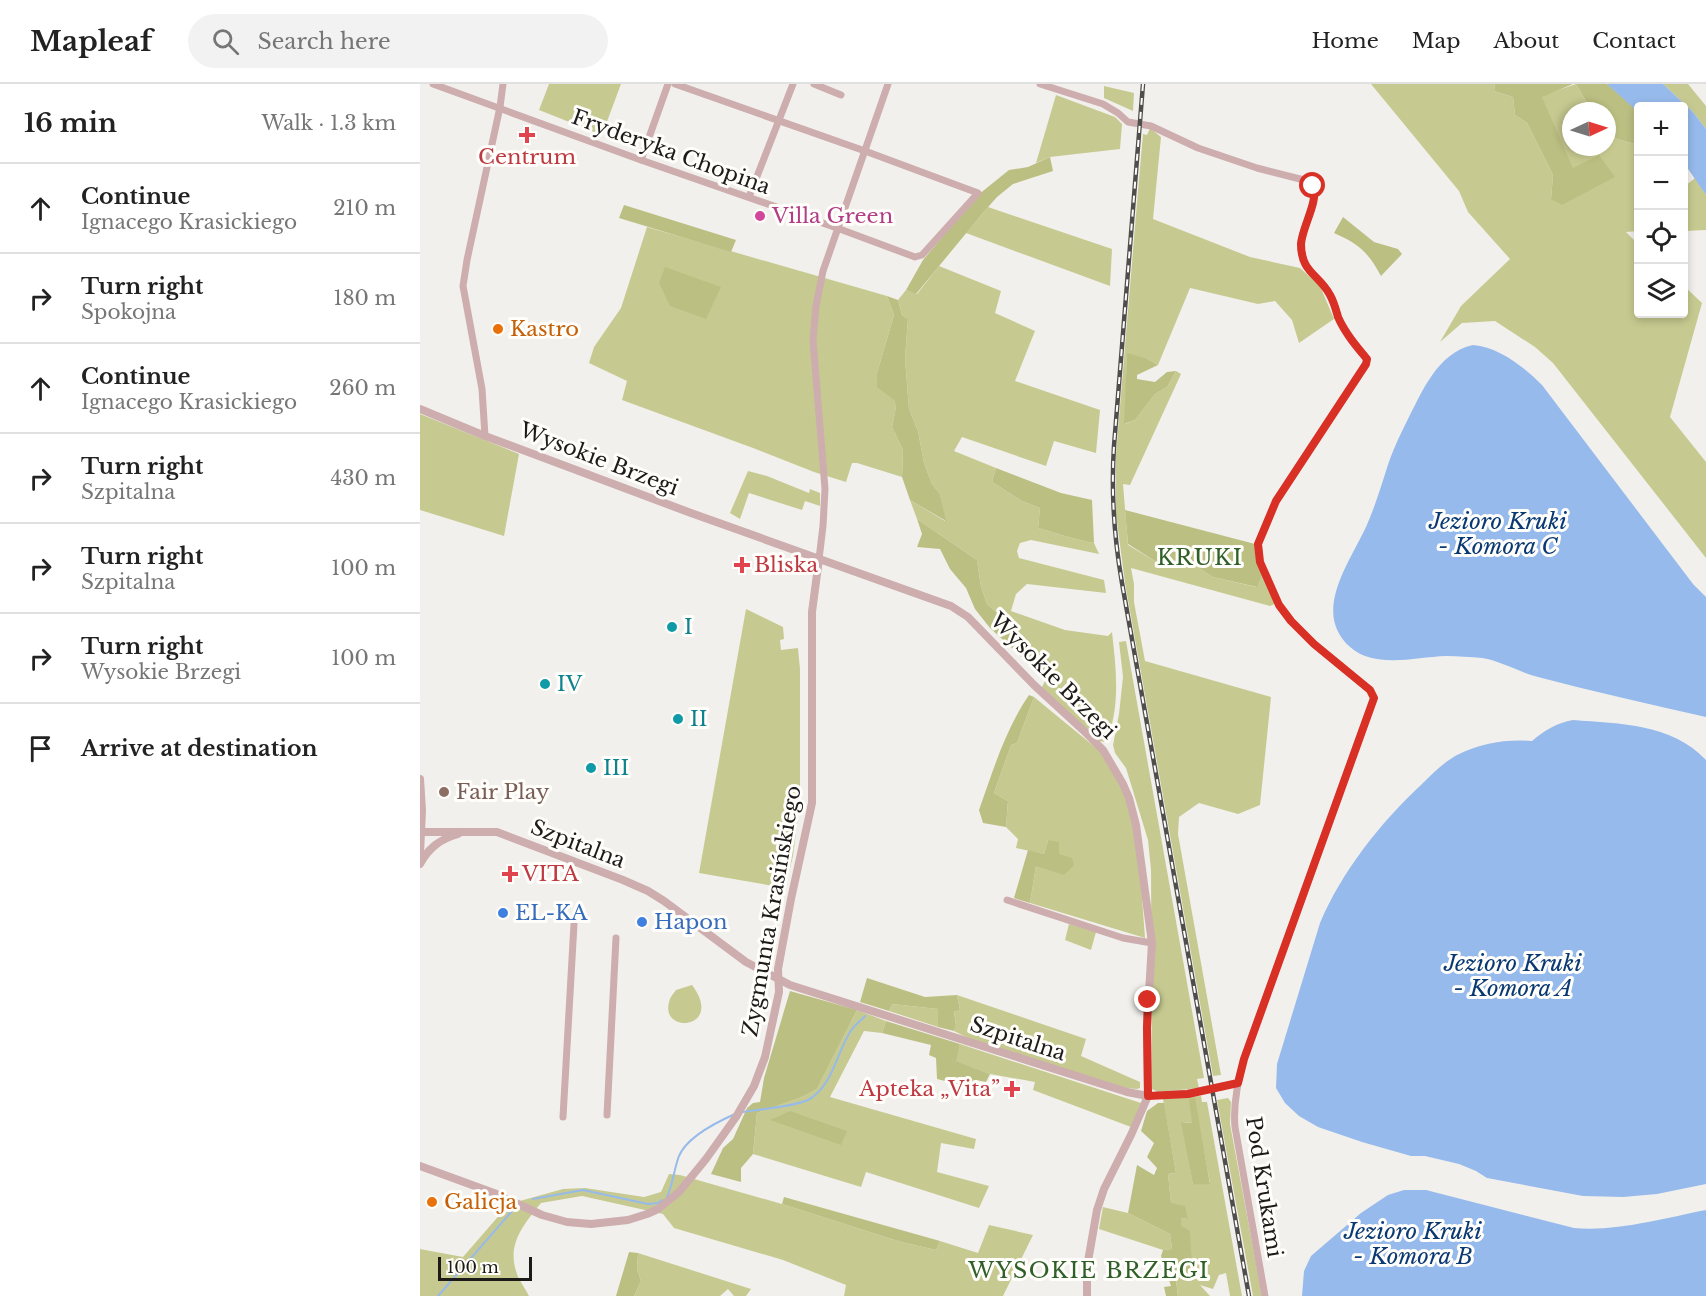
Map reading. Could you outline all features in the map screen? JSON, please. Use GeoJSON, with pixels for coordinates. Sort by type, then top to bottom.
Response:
{"type":"FeatureCollection","features":[{"type":"Feature","properties":{"kind":"street","name":"Fryderyka Chopina"},"geometry":{"type":"LineString","coordinates":[[433,84],[915,257],[919,257],[978,193],[865,151]]}},
{"type":"Feature","properties":{"kind":"street"},"geometry":{"type":"LineString","coordinates":[[485,436],[482,389],[463,286],[503,84]]}},
{"type":"Feature","properties":{"kind":"street"},"geometry":{"type":"LineString","coordinates":[[641,160],[668,84]]}},
{"type":"Feature","properties":{"kind":"street"},"geometry":{"type":"LineString","coordinates":[[675,84],[865,151]]}},
{"type":"Feature","properties":{"kind":"street"},"geometry":{"type":"LineString","coordinates":[[749,197],[793,84]]}},
{"type":"Feature","properties":{"kind":"street"},"geometry":{"type":"LineString","coordinates":[[814,84],[841,95]]}},
{"type":"Feature","properties":{"kind":"street","name":"Zygmunta Krasińskiego"},"geometry":{"type":"LineString","coordinates":[[420,1166],[494,1192],[542,1215],[567,1222],[591,1224],[628,1220],[658,1209],[678,1192],[706,1159],[736,1117],[754,1086],[765,1056],[779,992],[778,969],[812,803],[812,612],[824,526],[825,489],[814,357],[814,323],[823,270],[888,84]]}},
{"type":"Feature","properties":{"kind":"street"},"geometry":{"type":"LineString","coordinates":[[1040,84],[1103,104],[1128,122],[1151,126],[1198,148],[1257,168],[1304,180],[1313,186],[1315,195],[1301,243],[1304,262],[1311,274],[1324,284],[1339,319],[1367,359],[1366,364],[1276,501],[1258,544],[1260,562],[1279,605],[1291,621],[1314,644],[1370,690],[1374,698],[1244,1059],[1238,1083]]}},
{"type":"Feature","properties":{"kind":"street","name":"Wysokie Brzegi"},"geometry":{"type":"LineString","coordinates":[[420,403],[452,422]]}},
{"type":"Feature","properties":{"kind":"street","name":"Wysokie Brzegi"},"geometry":{"type":"LineString","coordinates":[[420,409],[485,436],[682,510],[938,601],[960,611],[1034,686],[1103,750],[1123,784],[1133,812],[1145,888],[1152,943],[1147,1028],[1148,1096],[1096,1210],[1087,1267],[1087,1296]]}},
{"type":"Feature","properties":{"kind":"street"},"geometry":{"type":"LineString","coordinates":[[420,779],[420,854]]}},
{"type":"Feature","properties":{"kind":"street"},"geometry":{"type":"LineString","coordinates":[[420,864],[436,843],[467,831]]}},
{"type":"Feature","properties":{"kind":"street","name":"Szpitalna"},"geometry":{"type":"LineString","coordinates":[[421,832],[497,832],[624,879],[655,895],[746,962],[794,986],[1126,1092],[1148,1096],[1188,1094],[1238,1083]]}},
{"type":"Feature","properties":{"kind":"street"},"geometry":{"type":"LineString","coordinates":[[1007,900],[1123,938],[1152,943]]}},
{"type":"Feature","properties":{"kind":"street"},"geometry":{"type":"LineString","coordinates":[[563,1117],[573,924]]}},
{"type":"Feature","properties":{"kind":"street"},"geometry":{"type":"LineString","coordinates":[[607,1115],[616,938]]}},
{"type":"Feature","properties":{"kind":"street","name":"Pod Krukami"},"geometry":{"type":"LineString","coordinates":[[1238,1083],[1234,1127],[1265,1296]]}},
{"type":"Feature","properties":{"kind":"green space"},"geometry":{"type":"Polygon","coordinates":[[[549,84],[621,84],[602,135],[539,110],[549,84]]]}},
{"type":"Feature","properties":{"kind":"green space"},"geometry":{"type":"Polygon","coordinates":[[[1371,84],[1495,84],[1494,91],[1513,97],[1515,115],[1527,123],[1553,175],[1551,199],[1573,169],[1567,156],[1616,156],[1616,139],[1634,144],[1634,231],[1626,232],[1634,240],[1634,318],[1688,318],[1688,290],[1702,303],[1670,417],[1706,462],[1706,558],[1553,363],[1535,347],[1495,321],[1462,323],[1440,342],[1461,306],[1510,259],[1468,212],[1459,191],[1371,84]]]}},
{"type":"Feature","properties":{"kind":"green space"},"geometry":{"type":"Polygon","coordinates":[[[1495,84],[1573,84],[1542,97],[1562,143],[1562,156],[1568,156],[1573,168],[1600,156],[1615,177],[1562,205],[1551,199],[1553,175],[1527,123],[1515,115],[1513,97],[1494,91],[1495,84]]]}},
{"type":"Feature","properties":{"kind":"green space"},"geometry":{"type":"Polygon","coordinates":[[[1576,84],[1587,102],[1562,102],[1562,144],[1541,96],[1576,84]]]}},
{"type":"Feature","properties":{"kind":"green space"},"geometry":{"type":"Polygon","coordinates":[[[1576,84],[1607,84],[1634,107],[1634,144],[1616,139],[1616,102],[1587,102],[1576,84]]]}},
{"type":"Feature","properties":{"kind":"green space"},"geometry":{"type":"Polygon","coordinates":[[[1663,84],[1688,84],[1706,106],[1706,129],[1688,107],[1688,102],[1682,102],[1663,84]]]}},
{"type":"Feature","properties":{"kind":"green space"},"geometry":{"type":"Polygon","coordinates":[[[1104,86],[1134,93],[1133,111],[1104,98],[1104,86]]]}},
{"type":"Feature","properties":{"kind":"green space"},"geometry":{"type":"Polygon","coordinates":[[[1056,95],[1115,117],[1122,124],[1120,149],[1050,157],[1036,163],[1056,95]]]}},
{"type":"Feature","properties":{"kind":"green space"},"geometry":{"type":"Polygon","coordinates":[[[1150,128],[1161,137],[1153,219],[1250,257],[1300,268],[1320,286],[1334,319],[1299,343],[1292,320],[1275,301],[1258,304],[1190,288],[1158,365],[1146,358],[1127,354],[1125,424],[1135,420],[1155,394],[1167,387],[1176,371],[1181,374],[1130,485],[1123,484],[1128,545],[1155,561],[1186,560],[1213,577],[1256,587],[1262,575],[1275,604],[1270,606],[1131,568],[1134,602],[1145,661],[1271,697],[1260,805],[1238,814],[1199,803],[1179,817],[1178,834],[1221,1075],[1213,1076],[1125,583],[1116,514],[1116,454],[1139,179],[1143,134],[1147,135],[1150,128]]]}},
{"type":"Feature","properties":{"kind":"green space"},"geometry":{"type":"Polygon","coordinates":[[[1050,157],[1053,171],[1013,184],[982,214],[916,294],[906,290],[923,260],[978,195],[1009,170],[1028,167],[1050,157]]]}},
{"type":"Feature","properties":{"kind":"green space"},"geometry":{"type":"Polygon","coordinates":[[[1695,178],[1706,195],[1706,230],[1688,231],[1688,184],[1695,178]]]}},
{"type":"Feature","properties":{"kind":"green space"},"geometry":{"type":"Polygon","coordinates":[[[624,205],[736,240],[731,252],[619,218],[624,205]]]}},
{"type":"Feature","properties":{"kind":"green space"},"geometry":{"type":"Polygon","coordinates":[[[988,207],[1112,249],[1110,286],[966,233],[988,207]]]}},
{"type":"Feature","properties":{"kind":"green space"},"geometry":{"type":"Polygon","coordinates":[[[1343,217],[1374,242],[1398,249],[1402,254],[1381,276],[1362,250],[1334,233],[1343,217]]]}},
{"type":"Feature","properties":{"kind":"green space"},"geometry":{"type":"Polygon","coordinates":[[[647,227],[887,296],[894,315],[877,373],[896,407],[892,427],[903,450],[902,477],[852,463],[846,482],[622,400],[627,381],[589,363],[594,347],[621,308],[647,227]]]}},
{"type":"Feature","properties":{"kind":"green space"},"geometry":{"type":"Polygon","coordinates":[[[939,266],[1001,291],[995,313],[1035,331],[1015,381],[1100,410],[1096,453],[1054,441],[1046,466],[962,437],[954,451],[996,468],[992,482],[1022,501],[1040,508],[1038,528],[1094,543],[1099,554],[1031,540],[1020,543],[1017,551],[1019,558],[1104,580],[1106,593],[1027,584],[1016,594],[1011,611],[1065,630],[1108,636],[1112,632],[1116,701],[1106,742],[1099,741],[1041,689],[1053,665],[1042,661],[1012,626],[987,604],[981,587],[977,560],[917,519],[910,500],[945,521],[940,494],[932,484],[924,463],[918,431],[909,409],[905,358],[908,319],[902,315],[898,300],[906,290],[917,294],[939,266]]]}},
{"type":"Feature","properties":{"kind":"green space"},"geometry":{"type":"Polygon","coordinates":[[[665,267],[721,287],[706,319],[670,306],[659,283],[665,267]]]}},
{"type":"Feature","properties":{"kind":"green space"},"geometry":{"type":"Polygon","coordinates":[[[887,296],[898,300],[902,315],[908,319],[905,358],[909,409],[918,431],[924,463],[932,484],[940,494],[946,521],[910,500],[902,477],[903,450],[892,427],[896,407],[894,400],[877,387],[877,373],[894,315],[887,296]]]}},
{"type":"Feature","properties":{"kind":"green space"},"geometry":{"type":"Polygon","coordinates":[[[1127,353],[1146,358],[1158,365],[1137,375],[1137,379],[1155,382],[1167,372],[1176,371],[1167,387],[1155,394],[1135,420],[1124,424],[1127,353]]]}},
{"type":"Feature","properties":{"kind":"green space"},"geometry":{"type":"Polygon","coordinates":[[[420,414],[519,454],[504,536],[420,510],[420,414]]]}},
{"type":"Feature","properties":{"kind":"green space"},"geometry":{"type":"Polygon","coordinates":[[[996,468],[1061,493],[1092,500],[1094,543],[1038,528],[1040,508],[1022,501],[992,482],[996,468]]]}},
{"type":"Feature","properties":{"kind":"green space"},"geometry":{"type":"Polygon","coordinates":[[[748,471],[809,493],[810,489],[820,493],[820,506],[805,501],[802,510],[749,493],[740,519],[730,513],[748,471]]]}},
{"type":"Feature","properties":{"kind":"green space"},"geometry":{"type":"Polygon","coordinates":[[[1125,510],[1255,544],[1262,575],[1257,587],[1213,577],[1186,560],[1155,561],[1128,544],[1125,510]]]}},
{"type":"Feature","properties":{"kind":"green space"},"geometry":{"type":"Polygon","coordinates":[[[917,519],[977,560],[981,587],[987,604],[1012,626],[1042,661],[1048,659],[1053,665],[1046,679],[990,628],[975,609],[966,588],[950,569],[940,549],[917,547],[922,534],[917,519]]]}},
{"type":"Feature","properties":{"kind":"green space"},"geometry":{"type":"Polygon","coordinates":[[[746,609],[783,627],[784,639],[780,640],[781,650],[798,648],[800,801],[793,856],[785,888],[699,873],[746,609]]]}},
{"type":"Feature","properties":{"kind":"green space"},"geometry":{"type":"Polygon","coordinates":[[[1126,641],[1204,1078],[1197,1079],[1199,1088],[1158,1092],[1152,1089],[1151,870],[1148,840],[1126,768],[1115,753],[1113,745],[1123,677],[1119,642],[1126,641]]]}},
{"type":"Feature","properties":{"kind":"green space"},"geometry":{"type":"Polygon","coordinates":[[[1029,695],[1034,697],[1017,743],[1011,745],[994,793],[1008,801],[1006,827],[983,823],[979,810],[1006,736],[1029,695]]]}},
{"type":"Feature","properties":{"kind":"green space"},"geometry":{"type":"Polygon","coordinates":[[[1034,697],[1112,761],[1136,817],[1145,938],[1030,903],[1036,866],[1059,854],[1048,840],[1044,854],[1016,848],[1018,839],[1006,827],[1008,801],[994,793],[1011,745],[1017,743],[1034,697]]]}},
{"type":"Feature","properties":{"kind":"green space"},"geometry":{"type":"Polygon","coordinates":[[[1048,840],[1059,842],[1059,854],[1072,858],[1074,865],[1064,875],[1036,866],[1030,903],[1014,898],[1028,850],[1044,854],[1048,840]]]}},
{"type":"Feature","properties":{"kind":"green space"},"geometry":{"type":"Polygon","coordinates":[[[1069,924],[1096,932],[1091,950],[1065,940],[1069,924]]]}},
{"type":"Feature","properties":{"kind":"green space"},"geometry":{"type":"Polygon","coordinates":[[[867,978],[925,997],[957,995],[960,1010],[954,1012],[956,1025],[954,1031],[938,1027],[938,1009],[892,1004],[889,1011],[860,1002],[867,978]]]}},
{"type":"Feature","properties":{"kind":"green space"},"geometry":{"type":"Polygon","coordinates":[[[692,985],[700,1000],[701,1011],[697,1018],[681,1023],[673,1019],[669,1013],[670,1000],[676,990],[692,985]]]}},
{"type":"Feature","properties":{"kind":"green space"},"geometry":{"type":"Polygon","coordinates":[[[790,991],[857,1010],[817,1089],[802,1097],[757,1113],[753,1154],[741,1168],[741,1182],[711,1174],[723,1148],[733,1139],[747,1108],[753,1103],[760,1102],[764,1078],[790,991]]]}},
{"type":"Feature","properties":{"kind":"green space"},"geometry":{"type":"Polygon","coordinates":[[[957,995],[1086,1039],[1081,1056],[1140,1082],[1140,1088],[1125,1088],[970,1039],[954,1031],[956,1024],[954,1012],[960,1010],[957,995]]]}},
{"type":"Feature","properties":{"kind":"green space"},"geometry":{"type":"Polygon","coordinates":[[[892,1004],[938,1009],[938,1027],[889,1011],[892,1004]]]}},
{"type":"Feature","properties":{"kind":"green space"},"geometry":{"type":"Polygon","coordinates":[[[857,1010],[886,1021],[882,1033],[864,1031],[830,1097],[976,1139],[974,1149],[941,1143],[937,1172],[989,1186],[979,1208],[866,1172],[861,1187],[753,1154],[757,1113],[802,1097],[817,1089],[857,1010]]]}},
{"type":"Feature","properties":{"kind":"green space"},"geometry":{"type":"Polygon","coordinates":[[[886,1021],[960,1044],[956,1061],[990,1074],[986,1082],[976,1080],[973,1088],[937,1079],[936,1058],[929,1055],[931,1045],[882,1033],[886,1021]]]}},
{"type":"Feature","properties":{"kind":"green space"},"geometry":{"type":"Polygon","coordinates":[[[960,1044],[1141,1103],[1131,1127],[1033,1090],[1035,1082],[990,1074],[955,1061],[960,1044]]]}},
{"type":"Feature","properties":{"kind":"green space"},"geometry":{"type":"Polygon","coordinates":[[[1201,1096],[1202,1102],[1207,1102],[1242,1296],[1230,1296],[1226,1273],[1219,1275],[1213,1289],[1200,1285],[1210,1296],[1178,1296],[1176,1280],[1181,1277],[1193,1281],[1181,1226],[1181,1218],[1188,1219],[1171,1204],[1168,1174],[1176,1173],[1163,1099],[1201,1096]],[[1194,1098],[1193,1123],[1182,1122],[1193,1185],[1210,1183],[1194,1098]]]}},
{"type":"Feature","properties":{"kind":"green space"},"geometry":{"type":"Polygon","coordinates":[[[1195,1098],[1210,1184],[1193,1185],[1181,1122],[1192,1123],[1189,1099],[1195,1098]]]}},
{"type":"Feature","properties":{"kind":"green space"},"geometry":{"type":"Polygon","coordinates":[[[1228,1098],[1231,1102],[1230,1124],[1262,1296],[1253,1296],[1217,1100],[1228,1098]]]}},
{"type":"Feature","properties":{"kind":"green space"},"geometry":{"type":"Polygon","coordinates":[[[1158,1103],[1164,1103],[1176,1173],[1168,1174],[1171,1203],[1185,1206],[1188,1219],[1181,1218],[1181,1226],[1190,1231],[1193,1281],[1181,1277],[1176,1280],[1178,1296],[1166,1296],[1164,1287],[1171,1286],[1161,1256],[1163,1250],[1172,1249],[1170,1234],[1128,1213],[1137,1165],[1154,1175],[1157,1168],[1147,1157],[1154,1143],[1141,1131],[1147,1111],[1158,1103]]]}},
{"type":"Feature","properties":{"kind":"green space"},"geometry":{"type":"Polygon","coordinates":[[[790,1111],[847,1131],[841,1145],[770,1120],[790,1111]]]}},
{"type":"Feature","properties":{"kind":"green space"},"geometry":{"type":"Polygon","coordinates":[[[669,1174],[680,1175],[782,1204],[901,1242],[936,1250],[940,1241],[978,1253],[989,1225],[1033,1235],[1003,1296],[844,1296],[846,1285],[783,1260],[674,1228],[663,1214],[582,1196],[541,1203],[519,1234],[514,1251],[514,1261],[517,1274],[529,1296],[420,1296],[420,1249],[463,1257],[509,1204],[563,1189],[585,1188],[644,1197],[661,1192],[669,1174]]]}},
{"type":"Feature","properties":{"kind":"green space"},"geometry":{"type":"Polygon","coordinates":[[[784,1197],[940,1241],[936,1250],[901,1242],[782,1204],[784,1197]]]}},
{"type":"Feature","properties":{"kind":"green space"},"geometry":{"type":"Polygon","coordinates":[[[1103,1207],[1128,1213],[1170,1234],[1172,1249],[1163,1250],[1099,1229],[1103,1207]]]}},
{"type":"Feature","properties":{"kind":"green space"},"geometry":{"type":"Polygon","coordinates":[[[629,1252],[638,1253],[637,1269],[641,1281],[634,1296],[616,1296],[629,1252]]]}},
{"type":"Feature","properties":{"kind":"green space"},"geometry":{"type":"Polygon","coordinates":[[[638,1253],[751,1289],[746,1296],[734,1296],[728,1289],[720,1296],[634,1296],[641,1281],[637,1269],[638,1253]]]}},
{"type":"Feature","properties":{"kind":"water"},"geometry":{"type":"Polygon","coordinates":[[[1607,84],[1663,84],[1682,102],[1634,102],[1634,108],[1607,84]]]}},
{"type":"Feature","properties":{"kind":"water"},"geometry":{"type":"Polygon","coordinates":[[[1688,107],[1706,129],[1706,195],[1688,169],[1688,107]]]}},
{"type":"Feature","properties":{"kind":"water","name":"Jezioro Kruki - Komora C"},"geometry":{"type":"Polygon","coordinates":[[[1473,345],[1502,354],[1527,371],[1542,385],[1693,584],[1706,597],[1706,717],[1538,677],[1482,658],[1446,656],[1395,660],[1375,659],[1355,651],[1339,634],[1333,612],[1337,587],[1369,520],[1398,439],[1432,375],[1450,356],[1460,349],[1473,345]]]}},
{"type":"Feature","properties":{"kind":"water","name":"Jezioro Kruki - Komora A"},"geometry":{"type":"Polygon","coordinates":[[[1573,720],[1627,725],[1661,732],[1692,748],[1706,760],[1706,1184],[1657,1194],[1623,1197],[1583,1196],[1487,1178],[1459,1164],[1425,1156],[1411,1156],[1318,1127],[1299,1116],[1285,1103],[1276,1088],[1277,1064],[1320,923],[1339,885],[1364,848],[1392,814],[1430,776],[1457,755],[1475,747],[1494,743],[1532,741],[1551,728],[1573,720]]]}},
{"type":"Feature","properties":{"kind":"water","name":"Jezioro Kruki - Komora B"},"geometry":{"type":"Polygon","coordinates":[[[1404,1190],[1426,1190],[1574,1228],[1623,1226],[1706,1210],[1706,1296],[1302,1296],[1304,1271],[1311,1256],[1361,1213],[1388,1195],[1404,1190]]]}},
{"type":"Feature","properties":{"kind":"waterway"},"geometry":{"type":"LineString","coordinates":[[743,1112],[794,1104],[808,1100],[816,1094],[829,1077],[852,1029],[865,1016]]}},
{"type":"Feature","properties":{"kind":"waterway"},"geometry":{"type":"LineString","coordinates":[[667,1197],[677,1161],[683,1149],[695,1136],[735,1114]]}},
{"type":"Feature","properties":{"kind":"waterway"},"geometry":{"type":"LineString","coordinates":[[533,1199],[583,1190],[648,1204],[662,1200]]}},
{"type":"Feature","properties":{"kind":"waterway"},"geometry":{"type":"LineString","coordinates":[[438,1296],[512,1211]]}},
{"type":"Feature","properties":{"kind":"railway"},"geometry":{"type":"LineString","coordinates":[[1143,84],[1114,446],[1115,532],[1122,583],[1249,1296]]}},
{"type":"Feature","properties":{"kind":"place","name":"Centrum"},"geometry":{"type":"Point","coordinates":[527,135]}},
{"type":"Feature","properties":{"kind":"place","name":"Villa Green"},"geometry":{"type":"Point","coordinates":[760,216]}},
{"type":"Feature","properties":{"kind":"place","name":"Kastro"},"geometry":{"type":"Point","coordinates":[498,329]}},
{"type":"Feature","properties":{"kind":"place","name":"Bliska"},"geometry":{"type":"Point","coordinates":[742,565]}},
{"type":"Feature","properties":{"kind":"place","name":"I"},"geometry":{"type":"Point","coordinates":[672,627]}},
{"type":"Feature","properties":{"kind":"place","name":"IV"},"geometry":{"type":"Point","coordinates":[545,684]}},
{"type":"Feature","properties":{"kind":"place","name":"II"},"geometry":{"type":"Point","coordinates":[678,719]}},
{"type":"Feature","properties":{"kind":"place","name":"III"},"geometry":{"type":"Point","coordinates":[591,768]}},
{"type":"Feature","properties":{"kind":"place","name":"Fair Play"},"geometry":{"type":"Point","coordinates":[444,792]}},
{"type":"Feature","properties":{"kind":"place","name":"VITA"},"geometry":{"type":"Point","coordinates":[510,874]}},
{"type":"Feature","properties":{"kind":"place","name":"EL-KA"},"geometry":{"type":"Point","coordinates":[503,913]}},
{"type":"Feature","properties":{"kind":"place","name":"Hapon"},"geometry":{"type":"Point","coordinates":[642,922]}},
{"type":"Feature","properties":{"kind":"place","name":"Apteka „Vita”"},"geometry":{"type":"Point","coordinates":[1012,1089]}},
{"type":"Feature","properties":{"kind":"place","name":"Galicja"},"geometry":{"type":"Point","coordinates":[432,1202]}},
{"type":"Feature","properties":{"kind":"district","name":"KRUKI"},"geometry":{"type":"Point","coordinates":[1200,557]}},
{"type":"Feature","properties":{"kind":"district","name":"WYSOKIE BRZEGI"},"geometry":{"type":"Point","coordinates":[1089,1270]}},
{"type":"Feature","properties":{"kind":"route"},"geometry":{"type":"LineString","coordinates":[[1148,1000],[1148,1096],[1188,1094],[1238,1083],[1244,1059],[1374,698],[1370,690],[1314,644],[1291,621],[1279,605],[1260,562],[1258,544],[1276,501],[1366,364],[1367,359],[1351,340],[1324,284],[1311,274],[1304,262],[1301,243],[1315,195],[1313,186]]}}]}
